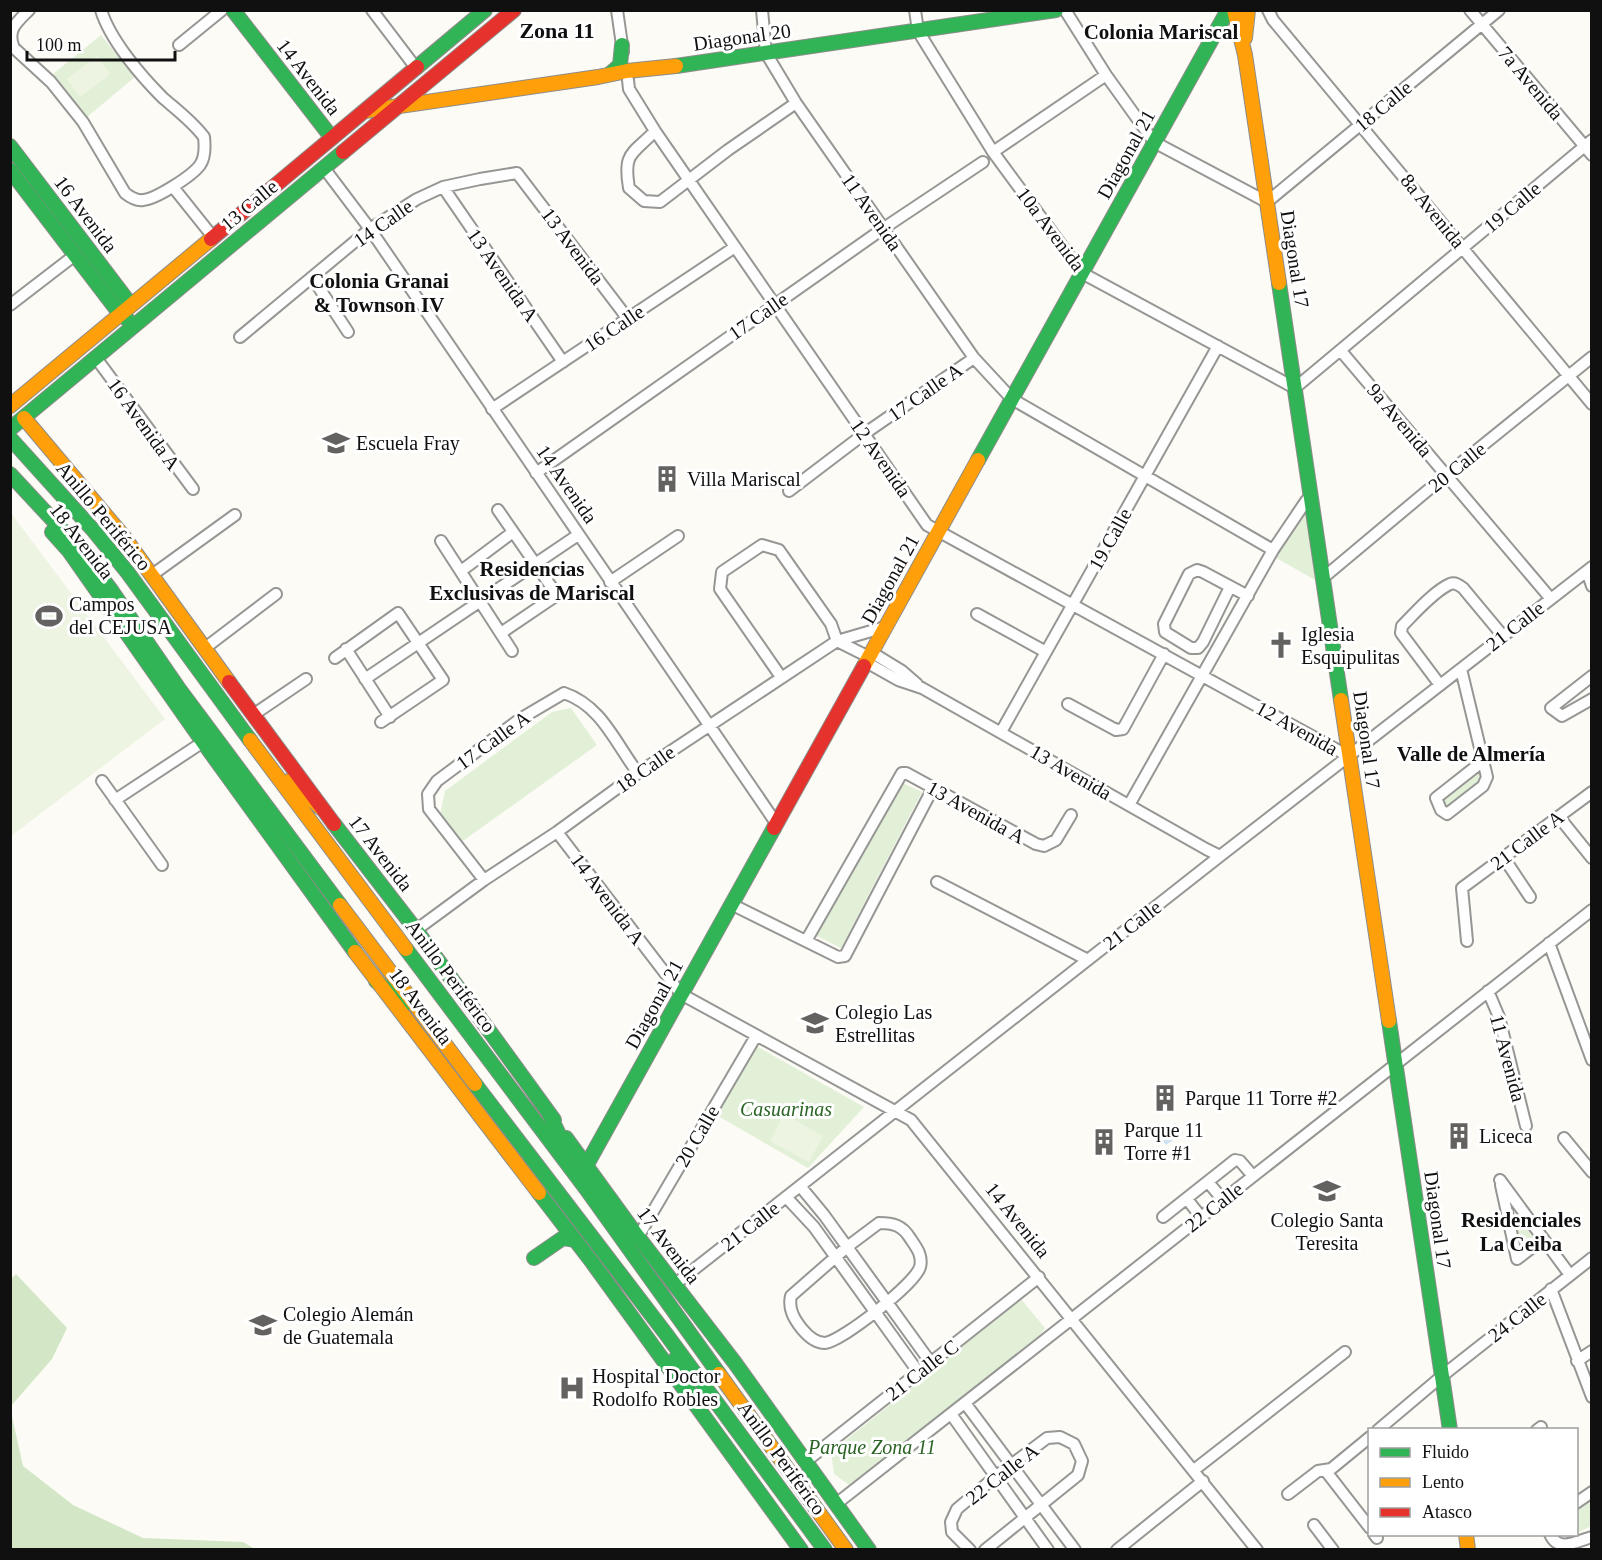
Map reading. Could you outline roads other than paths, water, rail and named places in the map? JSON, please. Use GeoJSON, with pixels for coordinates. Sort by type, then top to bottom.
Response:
{"type":"FeatureCollection","features":[{"type":"Feature","properties":{"kind":"main road","name":"14 Avenida"},"geometry":{"type":"LineString","coordinates":[[233,10],[332,138]]}},
{"type":"Feature","properties":{"kind":"main road","name":"13 Calle"},"geometry":{"type":"LineString","coordinates":[[10,406],[485,10]]}},
{"type":"Feature","properties":{"kind":"main road","name":"13 Calle"},"geometry":{"type":"LineString","coordinates":[[10,429],[513,10]]}},
{"type":"Feature","properties":{"kind":"main road","name":"Diagonal 20"},"geometry":{"type":"LineString","coordinates":[[365,111],[393,111],[627,76],[648,70],[1056,10]]}},
{"type":"Feature","properties":{"kind":"main road","name":"Diagonal 21"},"geometry":{"type":"LineString","coordinates":[[586,1166],[1228,10]]}},
{"type":"Feature","properties":{"kind":"main road","name":"Diagonal 17"},"geometry":{"type":"LineString","coordinates":[[1234,10],[1245,56],[1450,1428]]}},
{"type":"Feature","properties":{"kind":"main road","name":"Diagonal 17"},"geometry":{"type":"LineString","coordinates":[[1245,56],[1248,10]]}},
{"type":"Feature","properties":{"kind":"main road"},"geometry":{"type":"LineString","coordinates":[[1214,36],[1228,29],[1240,34]]}},
{"type":"Feature","properties":{"kind":"main road"},"geometry":{"type":"LineString","coordinates":[[598,77],[617,71],[620,67],[622,45]]}},
{"type":"Feature","properties":{"kind":"main road","name":"Diagonal 20"},"geometry":{"type":"LineString","coordinates":[[393,111],[598,77],[627,76]]}},
{"type":"Feature","properties":{"kind":"main road","name":"16 Avenida"},"geometry":{"type":"LineString","coordinates":[[10,146],[126,309]]}},
{"type":"Feature","properties":{"kind":"main road","name":"16 Avenida"},"geometry":{"type":"LineString","coordinates":[[10,170],[75,255],[126,309]]}},
{"type":"Feature","properties":{"kind":"main road"},"geometry":{"type":"LineString","coordinates":[[126,309],[128,319],[160,305]]}},
{"type":"Feature","properties":{"kind":"main road"},"geometry":{"type":"LineString","coordinates":[[10,390],[30,389]]}},
{"type":"Feature","properties":{"kind":"main road","name":"17 Avenida"},"geometry":{"type":"LineString","coordinates":[[24,418],[124,537],[321,808],[416,930],[638,1237],[735,1363],[869,1550]]}},
{"type":"Feature","properties":{"kind":"main road","name":"Anillo Periférico"},"geometry":{"type":"LineString","coordinates":[[14,441],[128,573],[267,763],[587,1190],[846,1550]]}},
{"type":"Feature","properties":{"kind":"main road","name":"Anillo Periférico"},"geometry":{"type":"LineString","coordinates":[[10,474],[77,546],[111,590],[179,689],[429,1025],[666,1334],[825,1550]]}},
{"type":"Feature","properties":{"kind":"main road","name":"18 Avenida"},"geometry":{"type":"LineString","coordinates":[[10,487],[69,551],[376,981],[592,1262],[801,1550]]}},
{"type":"Feature","properties":{"kind":"main road"},"geometry":{"type":"LineString","coordinates":[[179,689],[207,747]]}},
{"type":"Feature","properties":{"kind":"main road"},"geometry":{"type":"LineString","coordinates":[[267,763],[321,808]]}},
{"type":"Feature","properties":{"kind":"main road"},"geometry":{"type":"LineString","coordinates":[[376,981],[429,1025]]}},
{"type":"Feature","properties":{"kind":"main road"},"geometry":{"type":"LineString","coordinates":[[549,1114],[587,1190]]}},
{"type":"Feature","properties":{"kind":"main road"},"geometry":{"type":"LineString","coordinates":[[534,1258],[563,1238],[573,1240]]}},
{"type":"Feature","properties":{"kind":"main road"},"geometry":{"type":"LineString","coordinates":[[666,1334],[693,1401]]}},
{"type":"Feature","properties":{"kind":"street"},"geometry":{"type":"LineString","coordinates":[[29,10],[13,27],[11,41],[16,51],[51,82],[67,101],[92,135],[122,189],[131,198],[145,200],[173,187],[200,166],[205,148],[204,137],[154,88],[129,59],[112,35],[101,10]]}},
{"type":"Feature","properties":{"kind":"street"},"geometry":{"type":"LineString","coordinates":[[179,45],[222,10]]}},
{"type":"Feature","properties":{"kind":"street"},"geometry":{"type":"LineString","coordinates":[[372,10],[416,68]]}},
{"type":"Feature","properties":{"kind":"street","name":"12 Avenida"},"geometry":{"type":"LineString","coordinates":[[617,10],[629,89],[689,181],[927,525],[1350,757]]}},
{"type":"Feature","properties":{"kind":"street","name":"11 Avenida"},"geometry":{"type":"LineString","coordinates":[[762,10],[766,53],[796,103],[974,358],[1012,399]]}},
{"type":"Feature","properties":{"kind":"street","name":"10a Avenida"},"geometry":{"type":"LineString","coordinates":[[915,10],[918,31],[993,152],[1082,273],[1294,388]]}},
{"type":"Feature","properties":{"kind":"street"},"geometry":{"type":"LineString","coordinates":[[1065,10],[1106,75],[1154,142],[1267,202]]}},
{"type":"Feature","properties":{"kind":"street","name":"8a Avenida"},"geometry":{"type":"LineString","coordinates":[[1258,10],[1270,15],[1592,404]]}},
{"type":"Feature","properties":{"kind":"street","name":"7a Avenida"},"geometry":{"type":"LineString","coordinates":[[1470,10],[1589,147]]}},
{"type":"Feature","properties":{"kind":"street","name":"18 Calle"},"geometry":{"type":"LineString","coordinates":[[1267,202],[1499,10]]}},
{"type":"Feature","properties":{"kind":"street"},"geometry":{"type":"LineString","coordinates":[[993,152],[1106,75]]}},
{"type":"Feature","properties":{"kind":"street"},"geometry":{"type":"LineString","coordinates":[[655,131],[630,156],[626,168],[629,188],[644,201],[660,202],[728,150],[796,103]]}},
{"type":"Feature","properties":{"kind":"street","name":"19 Calle"},"geometry":{"type":"LineString","coordinates":[[1294,388],[1589,147]]}},
{"type":"Feature","properties":{"kind":"street","name":"17 Calle"},"geometry":{"type":"LineString","coordinates":[[536,473],[884,228],[983,162]]}},
{"type":"Feature","properties":{"kind":"street","name":"14 Avenida"},"geometry":{"type":"LineString","coordinates":[[324,168],[370,229],[776,823]]}},
{"type":"Feature","properties":{"kind":"street","name":"14 Calle"},"geometry":{"type":"LineString","coordinates":[[240,337],[370,229],[417,198],[443,187],[517,173]]}},
{"type":"Feature","properties":{"kind":"street","name":"13 Avenida"},"geometry":{"type":"LineString","coordinates":[[517,173],[628,319]]}},
{"type":"Feature","properties":{"kind":"street"},"geometry":{"type":"LineString","coordinates":[[173,187],[213,237]]}},
{"type":"Feature","properties":{"kind":"street","name":"13 Avenida A"},"geometry":{"type":"LineString","coordinates":[[443,187],[563,362]]}},
{"type":"Feature","properties":{"kind":"street","name":"16 Calle"},"geometry":{"type":"LineString","coordinates":[[492,409],[735,248]]}},
{"type":"Feature","properties":{"kind":"street"},"geometry":{"type":"LineString","coordinates":[[10,305],[75,255]]}},
{"type":"Feature","properties":{"kind":"street"},"geometry":{"type":"LineString","coordinates":[[312,277],[348,332]]}},
{"type":"Feature","properties":{"kind":"street","name":"19 Calle"},"geometry":{"type":"LineString","coordinates":[[1001,732],[1218,346]]}},
{"type":"Feature","properties":{"kind":"street","name":"9a Avenida"},"geometry":{"type":"LineString","coordinates":[[1341,351],[1551,599]]}},
{"type":"Feature","properties":{"kind":"street","name":"20 Calle"},"geometry":{"type":"LineString","coordinates":[[1323,578],[1592,357]]}},
{"type":"Feature","properties":{"kind":"street","name":"16 Avenida A"},"geometry":{"type":"LineString","coordinates":[[96,358],[193,489]]}},
{"type":"Feature","properties":{"kind":"street","name":"17 Calle A"},"geometry":{"type":"LineString","coordinates":[[789,491],[864,434],[974,358]]}},
{"type":"Feature","properties":{"kind":"street"},"geometry":{"type":"LineString","coordinates":[[1012,399],[1273,550]]}},
{"type":"Feature","properties":{"kind":"street"},"geometry":{"type":"LineString","coordinates":[[1129,805],[1204,676],[1273,550],[1311,496]]}},
{"type":"Feature","properties":{"kind":"street"},"geometry":{"type":"LineString","coordinates":[[498,510],[557,596],[501,633]]}},
{"type":"Feature","properties":{"kind":"street"},"geometry":{"type":"LineString","coordinates":[[152,575],[235,515]]}},
{"type":"Feature","properties":{"kind":"street"},"geometry":{"type":"LineString","coordinates":[[461,571],[513,532]]}},
{"type":"Feature","properties":{"kind":"street"},"geometry":{"type":"LineString","coordinates":[[365,679],[578,535]]}},
{"type":"Feature","properties":{"kind":"street"},"geometry":{"type":"LineString","coordinates":[[610,582],[678,536]]}},
{"type":"Feature","properties":{"kind":"street"},"geometry":{"type":"LineString","coordinates":[[441,541],[512,651]]}},
{"type":"Feature","properties":{"kind":"street"},"geometry":{"type":"LineString","coordinates":[[781,677],[720,589],[722,572],[762,545],[779,549],[831,624],[837,641]]}},
{"type":"Feature","properties":{"kind":"street"},"geometry":{"type":"LineString","coordinates":[[1589,569],[1592,586]]}},
{"type":"Feature","properties":{"kind":"street","name":"21 Calle"},"geometry":{"type":"LineString","coordinates":[[674,1285],[1589,569]]}},
{"type":"Feature","properties":{"kind":"street"},"geometry":{"type":"LineString","coordinates":[[1230,587],[1198,648],[1191,648],[1165,632],[1164,624],[1190,574],[1197,570],[1248,596]]}},
{"type":"Feature","properties":{"kind":"street"},"geometry":{"type":"LineString","coordinates":[[1440,685],[1401,633],[1402,626],[1438,593],[1451,584],[1457,583],[1503,636]]}},
{"type":"Feature","properties":{"kind":"street"},"geometry":{"type":"LineString","coordinates":[[205,648],[276,594]]}},
{"type":"Feature","properties":{"kind":"street"},"geometry":{"type":"LineString","coordinates":[[335,658],[346,649],[398,613],[443,680],[385,719],[365,679],[346,649]]}},
{"type":"Feature","properties":{"kind":"street"},"geometry":{"type":"LineString","coordinates":[[977,614],[1046,652]]}},
{"type":"Feature","properties":{"kind":"street","name":"18 Calle"},"geometry":{"type":"LineString","coordinates":[[416,930],[638,773],[781,677],[837,641],[885,627]]}},
{"type":"Feature","properties":{"kind":"street","name":"13 Avenida"},"geometry":{"type":"LineString","coordinates":[[837,641],[902,671],[922,688],[1220,856]]}},
{"type":"Feature","properties":{"kind":"street"},"geometry":{"type":"LineString","coordinates":[[1068,704],[1116,730],[1123,729],[1164,654]]}},
{"type":"Feature","properties":{"kind":"street"},"geometry":{"type":"LineString","coordinates":[[1461,669],[1487,777],[1483,786],[1447,814],[1441,810],[1436,798],[1483,761]]}},
{"type":"Feature","properties":{"kind":"street"},"geometry":{"type":"LineString","coordinates":[[1592,676],[1551,708],[1562,716],[1592,699]]}},
{"type":"Feature","properties":{"kind":"street"},"geometry":{"type":"LineString","coordinates":[[254,715],[306,679]]}},
{"type":"Feature","properties":{"kind":"street","name":"17 Calle A"},"geometry":{"type":"LineString","coordinates":[[484,880],[429,809],[428,794],[437,781],[460,762],[520,719],[564,693],[580,699],[599,717],[638,773]]}},
{"type":"Feature","properties":{"kind":"street"},"geometry":{"type":"LineString","coordinates":[[115,800],[207,747]]}},
{"type":"Feature","properties":{"kind":"street","name":"13 Avenida A"},"geometry":{"type":"LineString","coordinates":[[806,941],[903,773],[1036,844],[1044,846],[1056,840],[1071,815]]}},
{"type":"Feature","properties":{"kind":"street"},"geometry":{"type":"LineString","coordinates":[[102,781],[162,865]]}},
{"type":"Feature","properties":{"kind":"street"},"geometry":{"type":"LineString","coordinates":[[731,904],[842,958],[933,788]]}},
{"type":"Feature","properties":{"kind":"street","name":"21 Calle A"},"geometry":{"type":"LineString","coordinates":[[1467,941],[1462,888],[1592,792]]}},
{"type":"Feature","properties":{"kind":"street"},"geometry":{"type":"LineString","coordinates":[[1558,817],[1592,858]]}},
{"type":"Feature","properties":{"kind":"street","name":"14 Avenida A"},"geometry":{"type":"LineString","coordinates":[[557,832],[681,994]]}},
{"type":"Feature","properties":{"kind":"street"},"geometry":{"type":"LineString","coordinates":[[1504,858],[1530,897]]}},
{"type":"Feature","properties":{"kind":"street"},"geometry":{"type":"LineString","coordinates":[[937,882],[1088,960]]}},
{"type":"Feature","properties":{"kind":"street","name":"22 Calle"},"geometry":{"type":"LineString","coordinates":[[836,1504],[1592,910]]}},
{"type":"Feature","properties":{"kind":"street"},"geometry":{"type":"LineString","coordinates":[[1549,943],[1592,1060]]}},
{"type":"Feature","properties":{"kind":"street","name":"11 Avenida"},"geometry":{"type":"LineString","coordinates":[[1488,991],[1499,1017],[1526,1126]]}},
{"type":"Feature","properties":{"kind":"street","name":"14 Avenida"},"geometry":{"type":"LineString","coordinates":[[681,994],[911,1120],[1257,1550]]}},
{"type":"Feature","properties":{"kind":"street","name":"20 Calle"},"geometry":{"type":"LineString","coordinates":[[638,1237],[756,1036]]}},
{"type":"Feature","properties":{"kind":"street"},"geometry":{"type":"LineString","coordinates":[[1564,1138],[1592,1172]]}},
{"type":"Feature","properties":{"kind":"street"},"geometry":{"type":"LineString","coordinates":[[1163,1217],[1235,1160],[1240,1161],[1253,1176]]}},
{"type":"Feature","properties":{"kind":"street"},"geometry":{"type":"LineString","coordinates":[[1543,1239],[1517,1259],[1500,1180],[1570,1275]]}},
{"type":"Feature","properties":{"kind":"street"},"geometry":{"type":"LineString","coordinates":[[1208,1182],[1223,1200]]}},
{"type":"Feature","properties":{"kind":"street"},"geometry":{"type":"LineString","coordinates":[[801,1186],[932,1362]]}},
{"type":"Feature","properties":{"kind":"street"},"geometry":{"type":"LineString","coordinates":[[786,1197],[814,1227],[919,1373]]}},
{"type":"Feature","properties":{"kind":"street"},"geometry":{"type":"LineString","coordinates":[[1186,1198],[1201,1217]]}},
{"type":"Feature","properties":{"kind":"street"},"geometry":{"type":"LineString","coordinates":[[879,1223],[893,1223],[907,1234],[921,1255],[920,1268],[913,1279],[875,1312],[839,1338],[823,1343],[811,1338],[803,1331],[791,1312],[789,1303],[791,1296],[799,1288],[847,1247],[879,1223]]}},
{"type":"Feature","properties":{"kind":"street","name":"24 Calle"},"geometry":{"type":"LineString","coordinates":[[1380,1428],[1442,1376],[1592,1258]]}},
{"type":"Feature","properties":{"kind":"street","name":"21 Calle C"},"geometry":{"type":"LineString","coordinates":[[806,1462],[1039,1277]]}},
{"type":"Feature","properties":{"kind":"street"},"geometry":{"type":"LineString","coordinates":[[1551,1289],[1592,1396]]}},
{"type":"Feature","properties":{"kind":"street"},"geometry":{"type":"LineString","coordinates":[[1577,1360],[1592,1351]]}},
{"type":"Feature","properties":{"kind":"street"},"geometry":{"type":"LineString","coordinates":[[1194,1470],[1345,1352]]}},
{"type":"Feature","properties":{"kind":"street"},"geometry":{"type":"LineString","coordinates":[[965,1403],[1075,1550]]}},
{"type":"Feature","properties":{"kind":"street"},"geometry":{"type":"LineString","coordinates":[[951,1414],[1048,1550]]}},
{"type":"Feature","properties":{"kind":"street","name":"22 Calle A"},"geometry":{"type":"LineString","coordinates":[[970,1550],[952,1532],[951,1522],[957,1509],[1047,1438],[1060,1437],[1074,1444],[1082,1461],[1078,1475],[1042,1505]]}},
{"type":"Feature","properties":{"kind":"street"},"geometry":{"type":"LineString","coordinates":[[1288,1494],[1317,1471],[1331,1469],[1368,1439]]}},
{"type":"Feature","properties":{"kind":"street"},"geometry":{"type":"LineString","coordinates":[[1325,1470],[1368,1525]]}},
{"type":"Feature","properties":{"kind":"street"},"geometry":{"type":"LineString","coordinates":[[1117,1550],[1203,1481]]}},
{"type":"Feature","properties":{"kind":"street"},"geometry":{"type":"LineString","coordinates":[[1578,1502],[1592,1492]]}},
{"type":"Feature","properties":{"kind":"street"},"geometry":{"type":"LineString","coordinates":[[986,1549],[1042,1505]]}},
{"type":"Feature","properties":{"kind":"street"},"geometry":{"type":"LineString","coordinates":[[1314,1525],[1333,1550]]}},
{"type":"Feature","properties":{"kind":"street"},"geometry":{"type":"LineString","coordinates":[[1551,1536],[1556,1543],[1563,1546],[1592,1537]]}},
{"type":"Feature","properties":{"kind":"water"},"geometry":{"type":"Polygon","coordinates":[[[1175,1123],[1183,1133],[1166,1145],[1159,1136],[1175,1123]]]}},
{"type":"Feature","properties":{"kind":"place","name":"Escuela Fray"},"geometry":{"type":"Point","coordinates":[336,443]}},
{"type":"Feature","properties":{"kind":"place","name":"Villa Mariscal"},"geometry":{"type":"Point","coordinates":[667,479]}},
{"type":"Feature","properties":{"kind":"place","name":"Campos del CEJUSA"},"geometry":{"type":"Point","coordinates":[49,616]}},
{"type":"Feature","properties":{"kind":"place","name":"Iglesia Esquipulitas"},"geometry":{"type":"Point","coordinates":[1281,645]}},
{"type":"Feature","properties":{"kind":"place","name":"Colegio Las Estrellitas"},"geometry":{"type":"Point","coordinates":[815,1023]}},
{"type":"Feature","properties":{"kind":"place","name":"Parque 11 Torre #2"},"geometry":{"type":"Point","coordinates":[1165,1098]}},
{"type":"Feature","properties":{"kind":"place","name":"Liceca"},"geometry":{"type":"Point","coordinates":[1459,1136]}},
{"type":"Feature","properties":{"kind":"place","name":"Parque 11 Torre #1"},"geometry":{"type":"Point","coordinates":[1104,1142]}},
{"type":"Feature","properties":{"kind":"place","name":"Colegio Santa Teresita"},"geometry":{"type":"Point","coordinates":[1327,1191]}},
{"type":"Feature","properties":{"kind":"place","name":"Colegio Alemán de Guatemala"},"geometry":{"type":"Point","coordinates":[263,1325]}},
{"type":"Feature","properties":{"kind":"place","name":"Hospital Doctor Rodolfo Robles"},"geometry":{"type":"Point","coordinates":[572,1388]}},
{"type":"Feature","properties":{"kind":"district","name":"Zona 11"},"geometry":{"type":"Point","coordinates":[557,30]}},
{"type":"Feature","properties":{"kind":"district","name":"Colonia Mariscal"},"geometry":{"type":"Point","coordinates":[1161,32]}},
{"type":"Feature","properties":{"kind":"district","name":"Colonia Granai & Townson IV"},"geometry":{"type":"Point","coordinates":[379,293]}},
{"type":"Feature","properties":{"kind":"district","name":"Residencias Exclusivas de Mariscal"},"geometry":{"type":"Point","coordinates":[532,581]}},
{"type":"Feature","properties":{"kind":"district","name":"Valle de Almería"},"geometry":{"type":"Point","coordinates":[1471,754]}},
{"type":"Feature","properties":{"kind":"district","name":"Residenciales La Ceiba"},"geometry":{"type":"Point","coordinates":[1521,1232]}},
{"type":"Feature","properties":{"kind":"park label","name":"Casuarinas"},"geometry":{"type":"Point","coordinates":[786,1109]}},
{"type":"Feature","properties":{"kind":"park label","name":"Parque Zona 11"},"geometry":{"type":"Point","coordinates":[872,1447]}}]}
